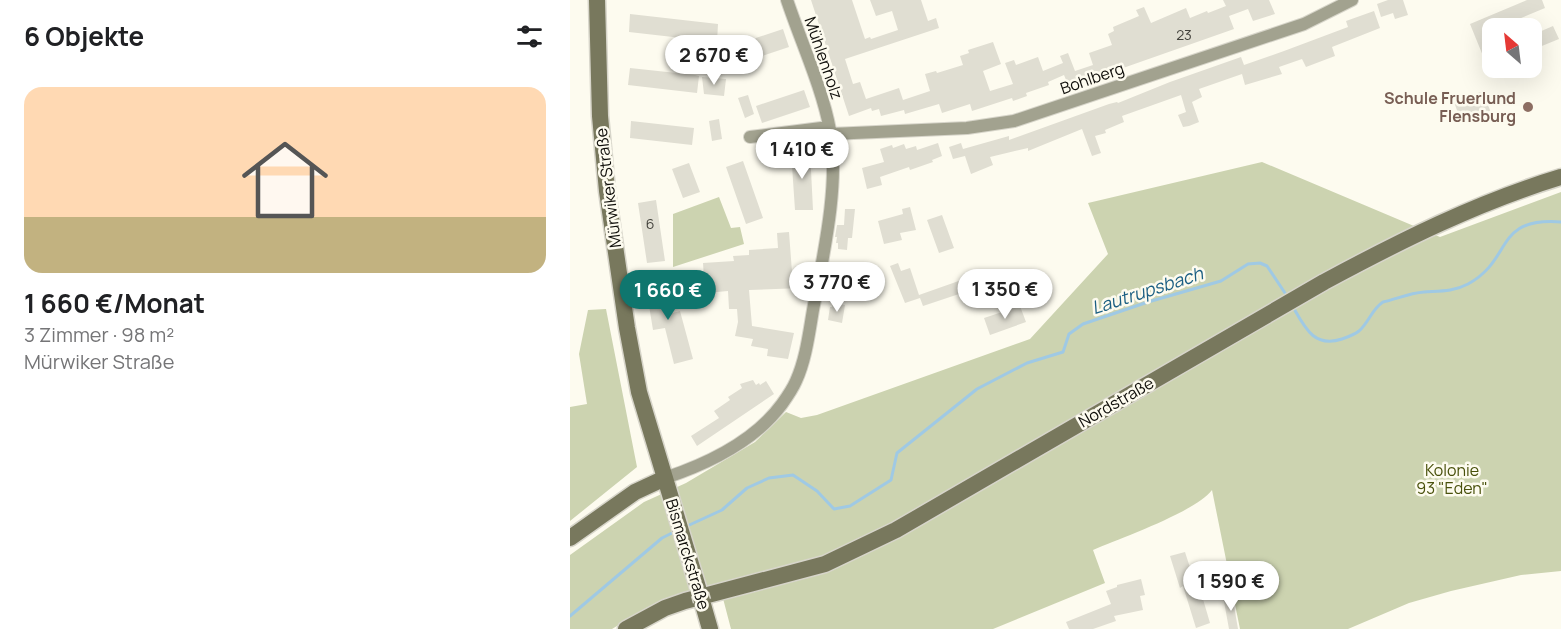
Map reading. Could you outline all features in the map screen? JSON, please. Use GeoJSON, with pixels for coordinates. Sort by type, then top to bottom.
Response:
{"type":"FeatureCollection","features":[{"type":"Feature","properties":{"kind":"main road","name":"Mürwiker Straße"},"geometry":{"type":"LineString","coordinates":[[597,0],[600,116],[607,191],[639,392],[665,478]]}},
{"type":"Feature","properties":{"kind":"main road","name":"Nordstraße"},"geometry":{"type":"LineString","coordinates":[[626,629],[665,608],[825,564],[849,554],[896,530],[1385,249],[1447,220],[1561,177]]}},
{"type":"Feature","properties":{"kind":"main road","name":"Bismarckstraße"},"geometry":{"type":"LineString","coordinates":[[665,478],[710,629]]}},
{"type":"Feature","properties":{"kind":"main road"},"geometry":{"type":"LineString","coordinates":[[570,538],[635,492],[665,478]]}},
{"type":"Feature","properties":{"kind":"street","name":"Mühlenholz"},"geometry":{"type":"LineString","coordinates":[[665,478],[703,463],[751,435],[767,421],[782,404],[797,380],[804,355],[829,215],[832,172],[830,131],[788,0]]}},
{"type":"Feature","properties":{"kind":"street","name":"Bohlberg"},"geometry":{"type":"LineString","coordinates":[[830,131],[967,128],[1014,121],[1304,24],[1352,0]]}},
{"type":"Feature","properties":{"kind":"street"},"geometry":{"type":"LineString","coordinates":[[750,137],[830,131]]}},
{"type":"Feature","properties":{"kind":"green space","name":"Lautrupsbach"},"geometry":{"type":"Polygon","coordinates":[[[1262,162],[1440,237],[1561,192],[1561,571],[1521,575],[1451,591],[1409,603],[1348,629],[1240,629],[1212,490],[1190,507],[1093,550],[1105,583],[993,629],[731,629],[720,587],[648,607],[612,629],[570,629],[570,555],[644,502],[686,483],[755,442],[786,412],[801,418],[817,415],[1030,339],[1108,254],[1088,203],[1262,162]]]}},
{"type":"Feature","properties":{"kind":"green space"},"geometry":{"type":"Polygon","coordinates":[[[719,197],[731,228],[740,227],[744,244],[673,267],[673,214],[719,197]]]}},
{"type":"Feature","properties":{"kind":"green space"},"geometry":{"type":"Polygon","coordinates":[[[606,309],[637,467],[570,521],[570,407],[587,404],[579,354],[588,310],[606,309]]]}},
{"type":"Feature","properties":{"kind":"building"},"geometry":{"type":"Polygon","coordinates":[[[811,0],[852,0],[865,39],[898,30],[892,11],[876,16],[870,0],[921,0],[928,21],[936,18],[939,28],[845,59],[853,84],[860,82],[866,99],[899,88],[903,100],[930,91],[925,74],[963,65],[960,56],[969,53],[968,50],[993,42],[1001,64],[983,71],[990,91],[1013,84],[1005,63],[1014,60],[1016,65],[1038,57],[1043,71],[1063,63],[1060,56],[1068,53],[1075,71],[1093,65],[1089,53],[1112,45],[1108,34],[1114,31],[1113,27],[1139,16],[1136,10],[1144,7],[1151,23],[1186,8],[1190,18],[1207,11],[1208,13],[1226,6],[1223,0],[1269,0],[1275,14],[1253,21],[1248,9],[1229,16],[1234,29],[1069,87],[1064,75],[1048,82],[1049,85],[1026,93],[1027,96],[1013,101],[1012,98],[972,111],[970,104],[942,113],[939,104],[905,114],[904,110],[881,116],[879,109],[872,111],[871,108],[849,116],[811,0]]]}},
{"type":"Feature","properties":{"kind":"building"},"geometry":{"type":"Polygon","coordinates":[[[1388,0],[1403,0],[1408,15],[1395,19],[1393,13],[1381,17],[1377,4],[1388,0]]]}},
{"type":"Feature","properties":{"kind":"building"},"geometry":{"type":"Polygon","coordinates":[[[1527,0],[1542,0],[1545,8],[1521,18],[1484,18],[1527,0]]]}},
{"type":"Feature","properties":{"kind":"building"},"geometry":{"type":"Polygon","coordinates":[[[1374,11],[1380,28],[1332,47],[1335,56],[1306,67],[1302,59],[1279,67],[1282,74],[1245,85],[1242,74],[1199,89],[1202,97],[1192,102],[1199,122],[1189,126],[1183,127],[1178,115],[1186,112],[1181,95],[1122,116],[1124,122],[1105,130],[1106,133],[1095,136],[1101,153],[1092,156],[1082,129],[1028,151],[1028,148],[990,157],[993,165],[971,174],[965,156],[953,159],[949,147],[961,143],[963,149],[1009,136],[1009,140],[1109,104],[1118,103],[1241,57],[1244,65],[1348,27],[1346,21],[1374,11]]]}},
{"type":"Feature","properties":{"kind":"building"},"geometry":{"type":"Polygon","coordinates":[[[630,14],[718,24],[717,42],[629,32],[630,14]]]}},
{"type":"Feature","properties":{"kind":"building"},"geometry":{"type":"Polygon","coordinates":[[[1482,19],[1482,53],[1470,24],[1482,19]]]}},
{"type":"Feature","properties":{"kind":"building"},"geometry":{"type":"Polygon","coordinates":[[[1553,26],[1559,39],[1542,46],[1542,31],[1553,26]]]}},
{"type":"Feature","properties":{"kind":"building"},"geometry":{"type":"Polygon","coordinates":[[[783,29],[789,47],[741,63],[735,45],[783,29]]]}},
{"type":"Feature","properties":{"kind":"building"},"geometry":{"type":"Polygon","coordinates":[[[630,68],[699,76],[697,93],[628,85],[630,68]]]}},
{"type":"Feature","properties":{"kind":"building"},"geometry":{"type":"Polygon","coordinates":[[[702,77],[726,79],[724,96],[704,94],[702,77]]]}},
{"type":"Feature","properties":{"kind":"building"},"geometry":{"type":"Polygon","coordinates":[[[804,90],[810,107],[762,123],[756,106],[804,90]]]}},
{"type":"Feature","properties":{"kind":"building"},"geometry":{"type":"Polygon","coordinates":[[[1483,91],[1491,113],[1462,124],[1454,102],[1483,91]]]}},
{"type":"Feature","properties":{"kind":"building"},"geometry":{"type":"Polygon","coordinates":[[[748,95],[754,114],[745,118],[738,98],[748,95]]]}},
{"type":"Feature","properties":{"kind":"building"},"geometry":{"type":"Polygon","coordinates":[[[719,119],[722,139],[712,141],[709,121],[719,119]]]}},
{"type":"Feature","properties":{"kind":"building"},"geometry":{"type":"Polygon","coordinates":[[[631,121],[694,128],[692,145],[630,138],[631,121]]]}},
{"type":"Feature","properties":{"kind":"building"},"geometry":{"type":"Polygon","coordinates":[[[938,143],[942,156],[932,160],[933,162],[880,177],[882,185],[867,189],[862,168],[884,162],[880,149],[904,144],[906,149],[916,146],[917,150],[938,143]]]}},
{"type":"Feature","properties":{"kind":"building"},"geometry":{"type":"Polygon","coordinates":[[[810,150],[813,210],[795,210],[791,151],[810,150]]]}},
{"type":"Feature","properties":{"kind":"building"},"geometry":{"type":"Polygon","coordinates":[[[743,161],[763,218],[746,224],[726,167],[743,161]]]}},
{"type":"Feature","properties":{"kind":"building"},"geometry":{"type":"Polygon","coordinates":[[[689,163],[700,192],[683,198],[672,169],[689,163]]]}},
{"type":"Feature","properties":{"kind":"building"},"geometry":{"type":"Polygon","coordinates":[[[656,200],[665,261],[647,263],[638,203],[656,200]]]}},
{"type":"Feature","properties":{"kind":"building"},"geometry":{"type":"Polygon","coordinates":[[[910,207],[916,230],[900,233],[902,240],[884,244],[878,221],[903,214],[902,209],[910,207]]]}},
{"type":"Feature","properties":{"kind":"building"},"geometry":{"type":"Polygon","coordinates":[[[845,209],[855,209],[852,238],[848,238],[847,250],[838,249],[837,237],[835,237],[837,225],[844,225],[845,209]]]}},
{"type":"Feature","properties":{"kind":"building"},"geometry":{"type":"Polygon","coordinates":[[[942,215],[954,248],[939,253],[927,220],[942,215]]]}},
{"type":"Feature","properties":{"kind":"building"},"geometry":{"type":"Polygon","coordinates":[[[789,232],[792,272],[806,271],[806,280],[802,280],[803,288],[749,290],[752,326],[794,333],[788,359],[767,356],[768,349],[751,346],[753,339],[735,336],[738,322],[737,309],[729,309],[728,291],[705,293],[703,263],[734,261],[733,256],[749,255],[749,250],[778,248],[777,233],[789,232]]]}},
{"type":"Feature","properties":{"kind":"building"},"geometry":{"type":"Polygon","coordinates":[[[898,263],[901,271],[910,268],[919,295],[987,271],[992,283],[923,306],[920,298],[905,303],[890,266],[898,263]]]}},
{"type":"Feature","properties":{"kind":"building"},"geometry":{"type":"Polygon","coordinates":[[[663,278],[669,314],[680,311],[693,359],[674,364],[665,328],[653,330],[645,281],[663,278]]]}},
{"type":"Feature","properties":{"kind":"building"},"geometry":{"type":"Polygon","coordinates":[[[833,303],[845,305],[842,323],[828,320],[833,303]]]}},
{"type":"Feature","properties":{"kind":"building"},"geometry":{"type":"Polygon","coordinates":[[[1020,306],[1026,322],[990,335],[984,318],[1020,306]]]}},
{"type":"Feature","properties":{"kind":"building"},"geometry":{"type":"Polygon","coordinates":[[[753,380],[756,385],[766,381],[774,394],[697,446],[691,436],[719,418],[714,411],[730,400],[728,397],[742,388],[740,384],[753,380]]]}},
{"type":"Feature","properties":{"kind":"building"},"geometry":{"type":"Polygon","coordinates":[[[1185,552],[1195,583],[1198,582],[1210,623],[1196,628],[1183,586],[1180,588],[1170,556],[1185,552]]]}},
{"type":"Feature","properties":{"kind":"building"},"geometry":{"type":"Polygon","coordinates":[[[1141,579],[1145,595],[1140,596],[1143,610],[1114,616],[1116,621],[1093,629],[1069,629],[1066,622],[1111,604],[1106,591],[1117,585],[1141,579]]]}},
{"type":"Feature","properties":{"kind":"building"},"geometry":{"type":"Polygon","coordinates":[[[1232,594],[1238,629],[1229,629],[1223,596],[1232,594]]]}},
{"type":"Feature","properties":{"kind":"waterway","name":"Lautrupsbach"},"geometry":{"type":"LineString","coordinates":[[1293,307],[1306,329],[1317,338],[1324,341],[1342,339],[1359,331],[1383,302],[1419,293],[1452,290],[1468,284],[1482,274],[1506,242],[1524,226],[1539,222],[1561,222]]}},
{"type":"Feature","properties":{"kind":"waterway","name":"Lautrupsbach"},"geometry":{"type":"LineString","coordinates":[[685,527],[722,510],[747,488],[769,478],[793,475],[817,491],[834,509],[850,506],[891,480],[897,453],[977,389],[1027,363],[1063,352],[1069,334],[1083,324],[1221,281],[1248,264],[1260,263],[1267,266],[1287,296]]}},
{"type":"Feature","properties":{"kind":"waterway","name":"Lautrupsbach"},"geometry":{"type":"LineString","coordinates":[[570,616],[662,538],[676,531]]}},
{"type":"Feature","properties":{"kind":"place","name":"Schule Fruerlund Flensburg"},"geometry":{"type":"Point","coordinates":[1528,107]}},
{"type":"Feature","properties":{"kind":"park label","name":"Kolonie 93 \"Eden\""},"geometry":{"type":"Point","coordinates":[1452,479]}}]}
